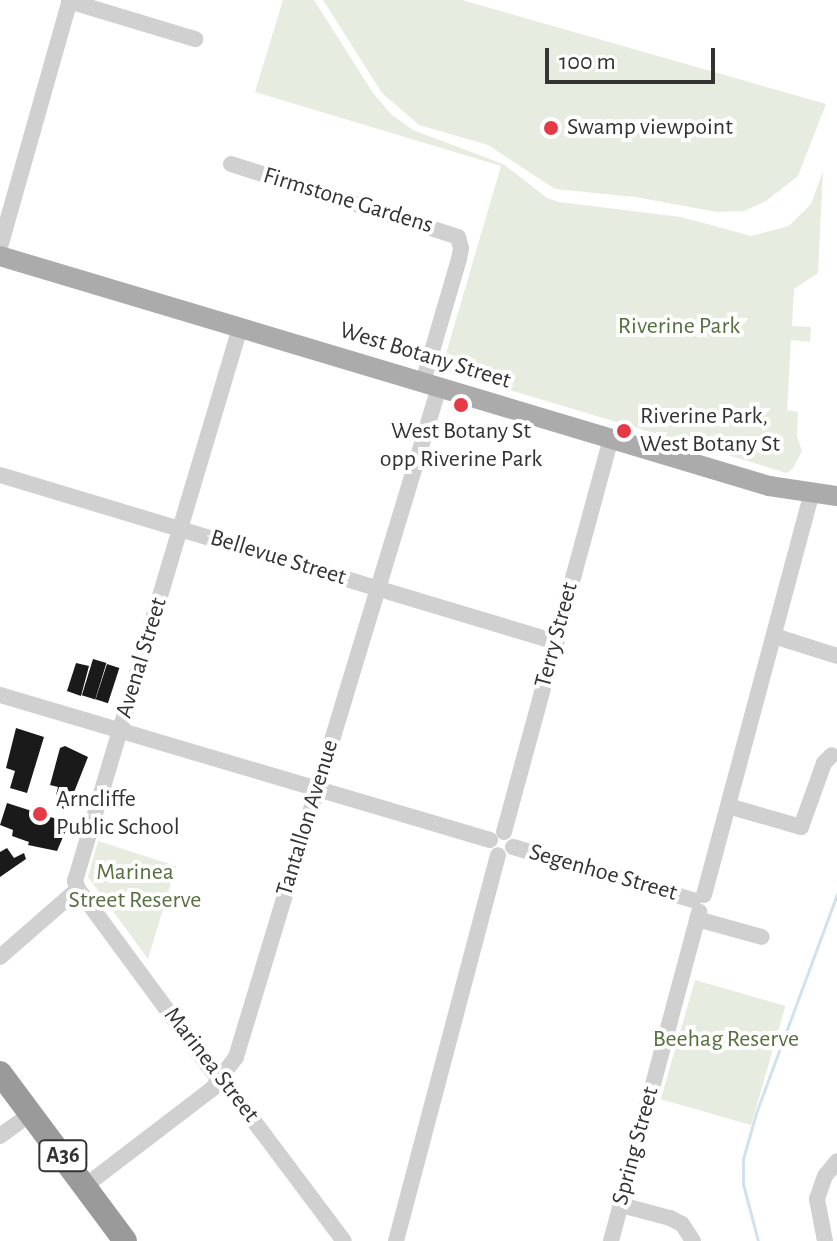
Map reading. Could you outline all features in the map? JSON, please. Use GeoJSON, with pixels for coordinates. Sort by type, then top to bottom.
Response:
{"type":"FeatureCollection","features":[{"type":"Feature","properties":{"kind":"highway","name":"A36"},"geometry":{"type":"LineString","coordinates":[[0,1073],[125,1241]]}},
{"type":"Feature","properties":{"kind":"highway","name":"A36"},"geometry":{"type":"LineString","coordinates":[[0,1096],[10,1129],[109,1241]]}},
{"type":"Feature","properties":{"kind":"main road","name":"West Botany Street"},"geometry":{"type":"LineString","coordinates":[[0,256],[769,486],[811,495],[837,496]]}},
{"type":"Feature","properties":{"kind":"street"},"geometry":{"type":"LineString","coordinates":[[0,247],[70,0],[195,39]]}},
{"type":"Feature","properties":{"kind":"street","name":"Firmstone Gardens"},"geometry":{"type":"LineString","coordinates":[[231,164],[458,237],[461,248],[459,259],[431,385]]}},
{"type":"Feature","properties":{"kind":"street","name":"Avenal Street"},"geometry":{"type":"LineString","coordinates":[[78,889],[75,881],[240,328]]}},
{"type":"Feature","properties":{"kind":"street","name":"Tantallon Avenue"},"geometry":{"type":"LineString","coordinates":[[85,1186],[221,1079],[239,1049],[379,589],[431,385]]}},
{"type":"Feature","properties":{"kind":"street","name":"Terry Street"},"geometry":{"type":"LineString","coordinates":[[396,1241],[611,439]]}},
{"type":"Feature","properties":{"kind":"street","name":"Bellevue Street"},"geometry":{"type":"LineString","coordinates":[[0,475],[556,642]]}},
{"type":"Feature","properties":{"kind":"street","name":"Spring Street"},"geometry":{"type":"LineString","coordinates":[[611,1241],[698,906],[728,806],[811,495]]}},
{"type":"Feature","properties":{"kind":"street"},"geometry":{"type":"LineString","coordinates":[[774,636],[837,656]]}},
{"type":"Feature","properties":{"kind":"street","name":"Segenhoe Street"},"geometry":{"type":"LineString","coordinates":[[0,695],[698,906],[762,937]]}},
{"type":"Feature","properties":{"kind":"street"},"geometry":{"type":"LineString","coordinates":[[728,806],[801,827],[824,763],[832,755]]}},
{"type":"Feature","properties":{"kind":"street"},"geometry":{"type":"LineString","coordinates":[[0,957],[78,889]]}},
{"type":"Feature","properties":{"kind":"street","name":"Marinea Street"},"geometry":{"type":"LineString","coordinates":[[78,889],[344,1241]]}},
{"type":"Feature","properties":{"kind":"street"},"geometry":{"type":"LineString","coordinates":[[825,1241],[817,1199],[825,1176],[837,1161]]}},
{"type":"Feature","properties":{"kind":"street"},"geometry":{"type":"LineString","coordinates":[[621,1205],[670,1218],[682,1224],[693,1241]]}},
{"type":"Feature","properties":{"kind":"green space","name":"Riverine Park"},"geometry":{"type":"Polygon","coordinates":[[[283,0],[314,0],[373,93],[392,115],[413,130],[503,164],[547,198],[559,202],[681,217],[751,236],[789,226],[811,204],[823,171],[818,273],[794,289],[792,326],[811,327],[810,342],[791,340],[787,410],[798,412],[797,436],[802,451],[793,468],[787,473],[446,371],[443,364],[501,166],[255,92],[283,0]]]}},
{"type":"Feature","properties":{"kind":"green space"},"geometry":{"type":"Polygon","coordinates":[[[323,0],[462,0],[826,104],[798,176],[766,201],[744,211],[717,212],[635,197],[555,189],[488,145],[419,125],[382,93],[323,0]]]}},
{"type":"Feature","properties":{"kind":"green space","name":"Marinea Street Reserve"},"geometry":{"type":"Polygon","coordinates":[[[98,841],[176,866],[148,959],[88,877],[98,841]]]}},
{"type":"Feature","properties":{"kind":"green space","name":"Beehag Reserve"},"geometry":{"type":"Polygon","coordinates":[[[695,980],[785,1006],[751,1125],[661,1099],[695,980]]]}},
{"type":"Feature","properties":{"kind":"building"},"geometry":{"type":"Polygon","coordinates":[[[93,659],[106,663],[95,699],[82,695],[93,659]]]}},
{"type":"Feature","properties":{"kind":"building"},"geometry":{"type":"Polygon","coordinates":[[[76,663],[89,666],[81,696],[67,691],[76,663]]]}},
{"type":"Feature","properties":{"kind":"building"},"geometry":{"type":"Polygon","coordinates":[[[107,664],[119,668],[108,703],[96,699],[107,664]]]}},
{"type":"Feature","properties":{"kind":"building"},"geometry":{"type":"Polygon","coordinates":[[[16,728],[44,737],[27,793],[10,788],[15,771],[6,768],[16,728]]]}},
{"type":"Feature","properties":{"kind":"building"},"geometry":{"type":"Polygon","coordinates":[[[65,746],[88,757],[67,810],[59,807],[62,797],[56,795],[58,787],[50,785],[60,748],[65,746]]]}},
{"type":"Feature","properties":{"kind":"building"},"geometry":{"type":"Polygon","coordinates":[[[7,803],[69,823],[57,851],[28,845],[29,842],[12,836],[13,830],[0,825],[7,803]]]}},
{"type":"Feature","properties":{"kind":"building"},"geometry":{"type":"Polygon","coordinates":[[[7,848],[14,858],[24,853],[26,859],[0,877],[0,852],[7,848]]]}},
{"type":"Feature","properties":{"kind":"waterway"},"geometry":{"type":"LineString","coordinates":[[758,1241],[743,1184],[743,1159],[756,1113],[837,894]]}},
{"type":"Feature","properties":{"kind":"place","name":"Swamp viewpoint"},"geometry":{"type":"Point","coordinates":[551,128]}},
{"type":"Feature","properties":{"kind":"place","name":"West Botany St opp Riverine Park"},"geometry":{"type":"Point","coordinates":[461,405]}},
{"type":"Feature","properties":{"kind":"place","name":"Riverine Park, West Botany St"},"geometry":{"type":"Point","coordinates":[624,431]}},
{"type":"Feature","properties":{"kind":"place","name":"Arncliffe Public School"},"geometry":{"type":"Point","coordinates":[40,814]}}]}
